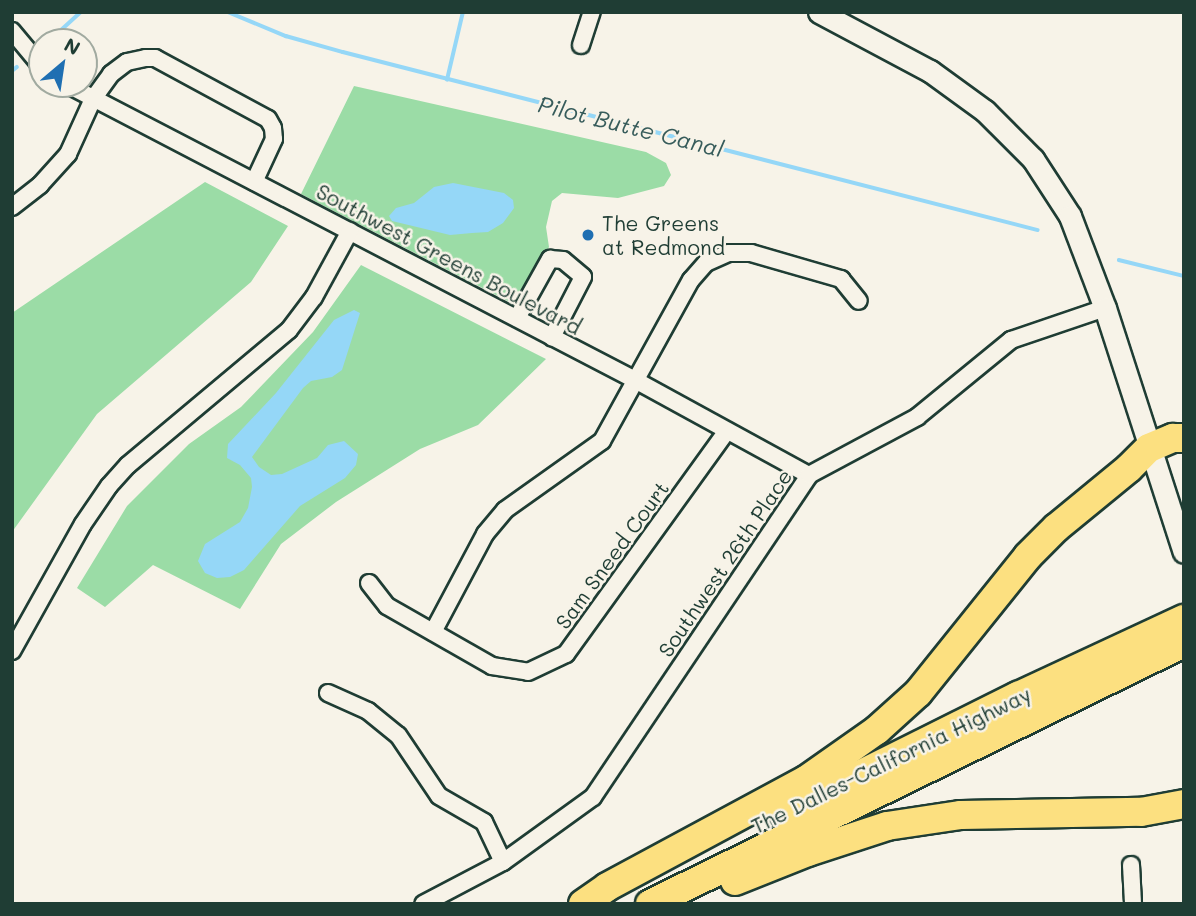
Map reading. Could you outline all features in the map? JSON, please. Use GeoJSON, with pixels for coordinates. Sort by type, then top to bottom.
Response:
{"type":"FeatureCollection","features":[{"type":"Feature","properties":{"kind":"highway"},"geometry":{"type":"LineString","coordinates":[[583,904],[607,887],[806,780],[877,730],[918,693],[1028,556],[1149,448],[1173,438],[1184,438]]}},
{"type":"Feature","properties":{"kind":"highway","name":"The Dalles-California Highway"},"geometry":{"type":"LineString","coordinates":[[600,904],[1018,696],[1184,619]]}},
{"type":"Feature","properties":{"kind":"highway","name":"The Dalles-California Highway"},"geometry":{"type":"LineString","coordinates":[[650,904],[1184,643]]}},
{"type":"Feature","properties":{"kind":"highway"},"geometry":{"type":"LineString","coordinates":[[677,904],[808,852],[887,827],[961,815],[1141,812],[1184,804]]}},
{"type":"Feature","properties":{"kind":"main road"},"geometry":{"type":"LineString","coordinates":[[819,12],[930,71],[985,111],[1032,159],[1070,216],[1105,308],[1184,552]]}},
{"type":"Feature","properties":{"kind":"street"},"geometry":{"type":"LineString","coordinates":[[581,45],[592,12]]}},
{"type":"Feature","properties":{"kind":"street"},"geometry":{"type":"LineString","coordinates":[[12,31],[28,50]]}},
{"type":"Feature","properties":{"kind":"street"},"geometry":{"type":"LineString","coordinates":[[12,207],[40,185],[68,154],[93,99],[118,67],[136,59],[155,58],[268,119],[274,128],[274,139],[254,182]]}},
{"type":"Feature","properties":{"kind":"street","name":"Southwest Greens Boulevard"},"geometry":{"type":"LineString","coordinates":[[93,99],[637,381],[809,475]]}},
{"type":"Feature","properties":{"kind":"street"},"geometry":{"type":"LineString","coordinates":[[12,651],[83,524],[109,486],[128,466],[289,330],[314,297],[350,231]]}},
{"type":"Feature","properties":{"kind":"street"},"geometry":{"type":"LineString","coordinates":[[433,632],[485,534],[513,504],[602,441],[696,272],[718,255],[751,253],[841,279],[859,302]]}},
{"type":"Feature","properties":{"kind":"street"},"geometry":{"type":"LineString","coordinates":[[517,318],[550,259],[563,260],[583,276],[552,337]]}},
{"type":"Feature","properties":{"kind":"street","name":"Southwest 26th Place"},"geometry":{"type":"LineString","coordinates":[[423,904],[503,862],[593,797],[809,475],[917,417],[1011,340],[1105,308]]}},
{"type":"Feature","properties":{"kind":"street","name":"Sam Sneed Court"},"geometry":{"type":"LineString","coordinates":[[369,583],[387,606],[492,666],[528,672],[566,654],[727,431]]}},
{"type":"Feature","properties":{"kind":"street"},"geometry":{"type":"LineString","coordinates":[[328,693],[368,711],[398,735],[439,796],[484,822],[503,862]]}},
{"type":"Feature","properties":{"kind":"street"},"geometry":{"type":"LineString","coordinates":[[1131,865],[1133,904]]}},
{"type":"Feature","properties":{"kind":"green space","name":"The Greens at Redmond"},"geometry":{"type":"Polygon","coordinates":[[[354,86],[646,152],[666,163],[671,175],[664,186],[618,198],[562,193],[552,201],[546,227],[549,247],[517,306],[301,194],[354,86]]]}},
{"type":"Feature","properties":{"kind":"green space"},"geometry":{"type":"Polygon","coordinates":[[[205,182],[288,226],[251,282],[97,414],[12,532],[12,313],[205,182]]]}},
{"type":"Feature","properties":{"kind":"green space"},"geometry":{"type":"Polygon","coordinates":[[[361,265],[546,359],[478,425],[420,449],[336,502],[281,544],[240,609],[153,565],[105,607],[77,588],[127,506],[189,444],[241,407],[313,332],[361,265]]]}},
{"type":"Feature","properties":{"kind":"water"},"geometry":{"type":"Polygon","coordinates":[[[453,183],[504,193],[513,200],[514,208],[503,223],[488,232],[450,235],[392,221],[389,216],[396,208],[414,203],[434,187],[453,183]]]}},
{"type":"Feature","properties":{"kind":"water"},"geometry":{"type":"Polygon","coordinates":[[[354,310],[360,313],[342,370],[332,377],[311,381],[303,388],[252,457],[259,467],[271,475],[282,474],[317,458],[328,445],[344,441],[358,454],[356,465],[345,478],[300,506],[244,570],[230,577],[217,578],[205,573],[198,561],[205,544],[240,522],[248,508],[252,487],[251,478],[240,465],[227,458],[228,444],[276,393],[334,320],[354,310]]]}},
{"type":"Feature","properties":{"kind":"waterway","name":"Pilot Butte Canal"},"geometry":{"type":"LineString","coordinates":[[63,28],[81,12]]}},
{"type":"Feature","properties":{"kind":"waterway","name":"Pilot Butte Canal"},"geometry":{"type":"LineString","coordinates":[[228,12],[286,36],[343,52],[1038,230]]}},
{"type":"Feature","properties":{"kind":"waterway"},"geometry":{"type":"LineString","coordinates":[[447,80],[463,12]]}},
{"type":"Feature","properties":{"kind":"waterway","name":"Pilot Butte Canal"},"geometry":{"type":"LineString","coordinates":[[12,71],[17,67]]}},
{"type":"Feature","properties":{"kind":"waterway","name":"Pilot Butte Canal"},"geometry":{"type":"LineString","coordinates":[[1119,260],[1184,276]]}},
{"type":"Feature","properties":{"kind":"place","name":"The Greens at Redmond"},"geometry":{"type":"Point","coordinates":[588,235]}}]}
